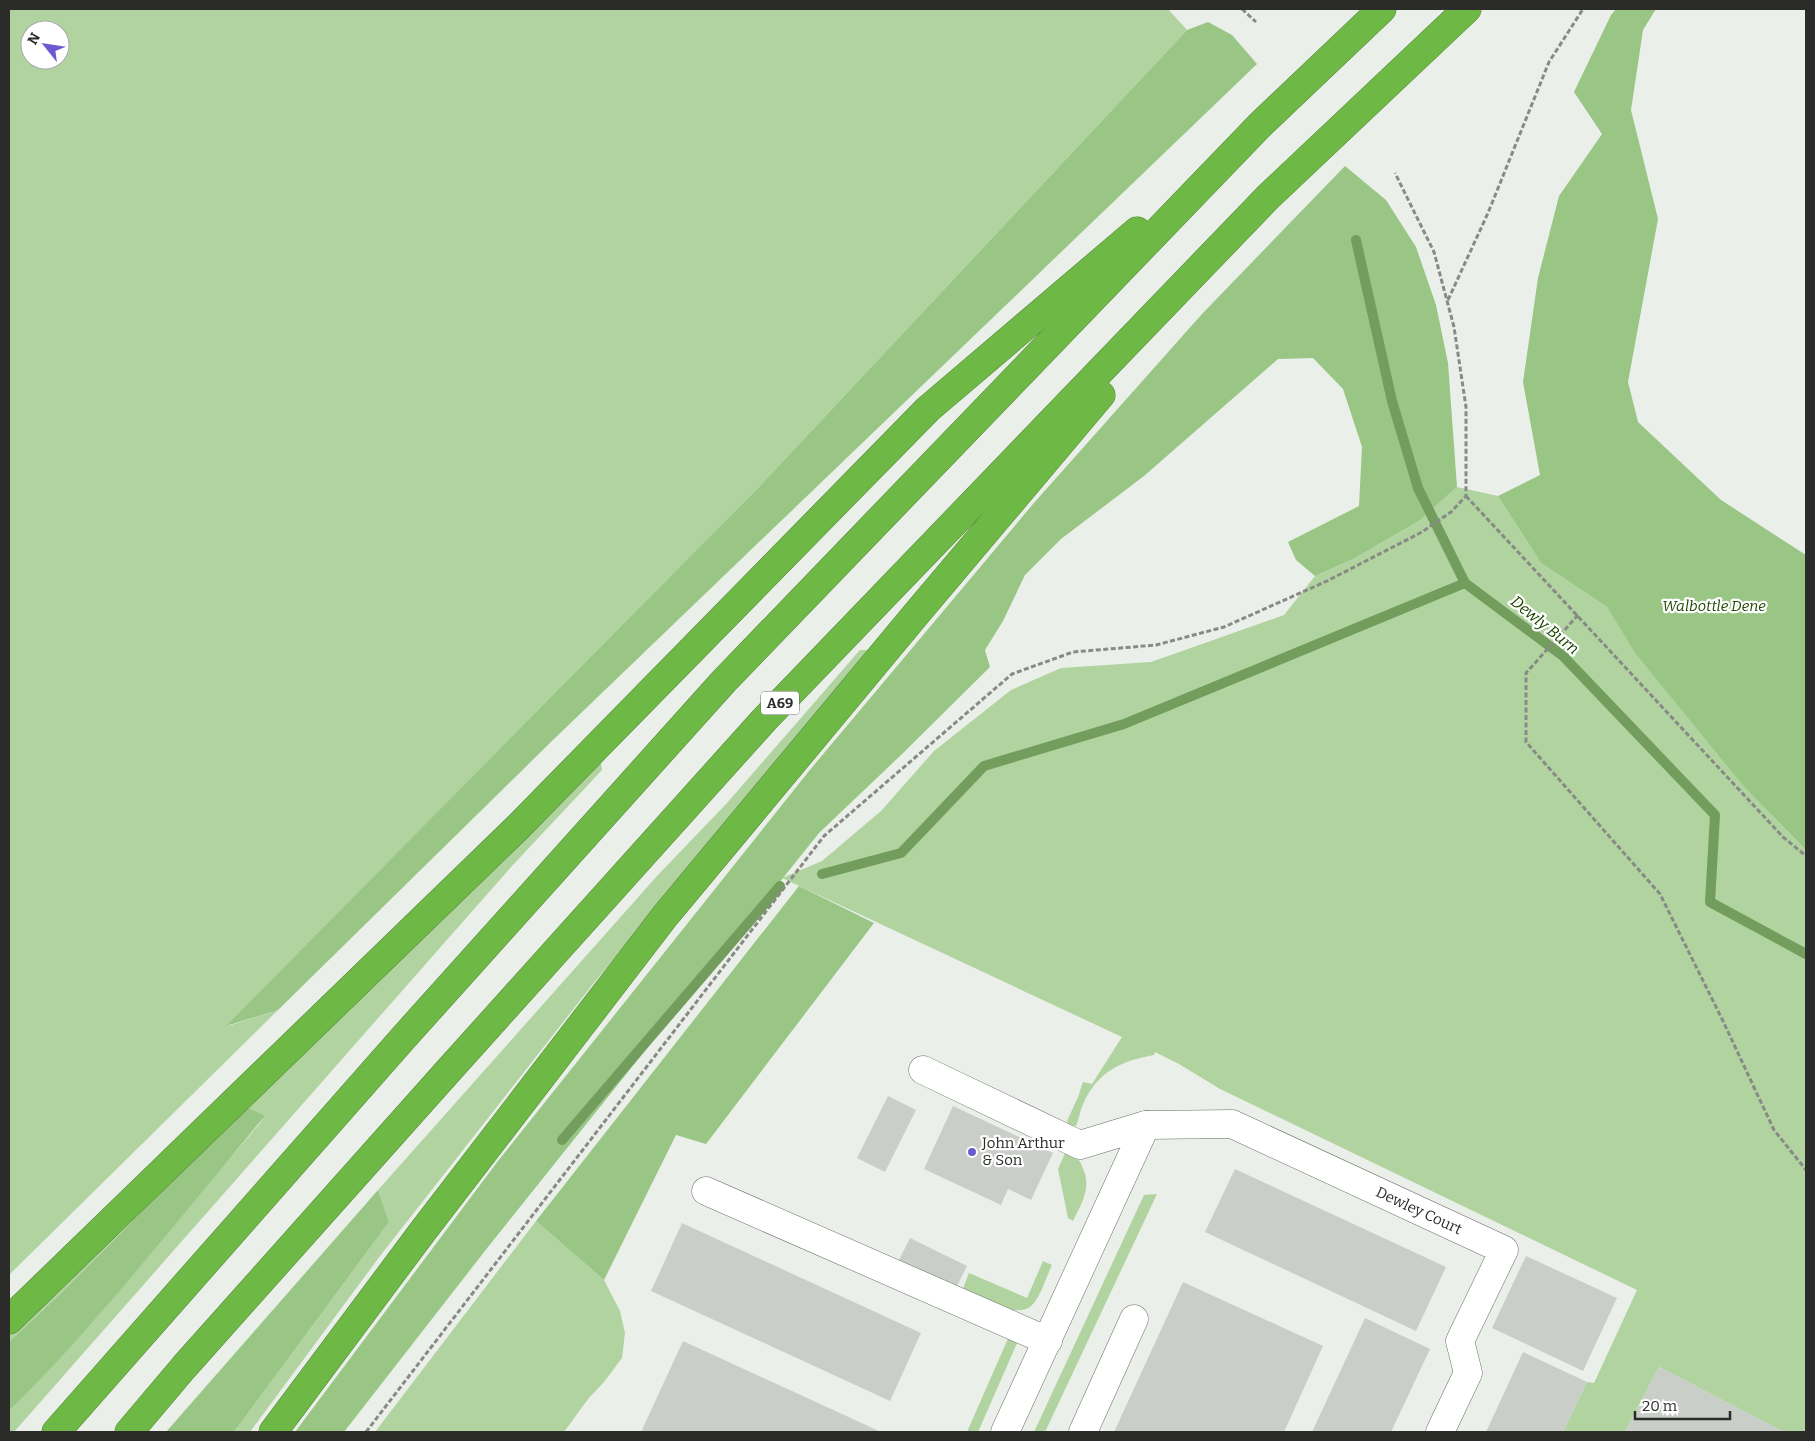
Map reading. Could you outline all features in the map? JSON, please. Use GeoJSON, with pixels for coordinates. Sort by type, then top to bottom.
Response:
{"type":"FeatureCollection","features":[{"type":"Feature","properties":{"kind":"highway"},"geometry":{"type":"LineString","coordinates":[[56,1432],[412,1029],[724,681],[1260,125],[1382,9]]}},
{"type":"Feature","properties":{"kind":"highway","name":"A69"},"geometry":{"type":"LineString","coordinates":[[129,1432],[764,720],[1268,197],[1467,9]]}},
{"type":"Feature","properties":{"kind":"highway"},"geometry":{"type":"LineString","coordinates":[[9,1320],[517,828],[928,409],[1260,125]]}},
{"type":"Feature","properties":{"kind":"highway","name":"A69"},"geometry":{"type":"LineString","coordinates":[[273,1432],[423,1231],[666,916],[917,612],[1268,197]]}},
{"type":"Feature","properties":{"kind":"street"},"geometry":{"type":"LineString","coordinates":[[923,1070],[1080,1145],[1146,1125]]}},
{"type":"Feature","properties":{"kind":"street","name":"Dewley Court"},"geometry":{"type":"LineString","coordinates":[[1146,1125],[1232,1124],[1504,1250],[1460,1341],[1468,1373],[1440,1432]]}},
{"type":"Feature","properties":{"kind":"street"},"geometry":{"type":"LineString","coordinates":[[1005,1432],[1146,1125]]}},
{"type":"Feature","properties":{"kind":"street"},"geometry":{"type":"LineString","coordinates":[[706,1191],[1048,1341]]}},
{"type":"Feature","properties":{"kind":"street"},"geometry":{"type":"LineString","coordinates":[[1084,1432],[1134,1319]]}},
{"type":"Feature","properties":{"kind":"path"},"geometry":{"type":"LineString","coordinates":[[1242,9],[1256,22]]}},
{"type":"Feature","properties":{"kind":"path"},"geometry":{"type":"LineString","coordinates":[[1447,301],[1488,213],[1549,62],[1583,9]]}},
{"type":"Feature","properties":{"kind":"path"},"geometry":{"type":"LineString","coordinates":[[366,1432],[824,836],[1012,674],[1073,652],[1156,645],[1224,627],[1327,582],[1422,532],[1451,512],[1466,496],[1466,407],[1454,327],[1434,252],[1396,173]]}},
{"type":"Feature","properties":{"kind":"path"},"geometry":{"type":"LineString","coordinates":[[1466,496],[1783,837],[1806,856]]}},
{"type":"Feature","properties":{"kind":"path"},"geometry":{"type":"LineString","coordinates":[[1578,615],[1526,673],[1526,742],[1660,894],[1774,1130],[1806,1170]]}},
{"type":"Feature","properties":{"kind":"green space"},"geometry":{"type":"Polygon","coordinates":[[[9,9],[1168,9],[1187,30],[759,487],[228,1026],[278,1010],[9,1275],[9,9]]]}},
{"type":"Feature","properties":{"kind":"green space","name":"Walbottle Dene"},"geometry":{"type":"Polygon","coordinates":[[[1616,9],[1656,9],[1643,30],[1631,110],[1658,219],[1628,382],[1638,422],[1721,500],[1806,555],[1806,850],[1746,789],[1636,654],[1607,607],[1541,563],[1498,496],[1540,475],[1523,382],[1538,278],[1559,196],[1602,134],[1574,92],[1611,15],[1616,9]]]}},
{"type":"Feature","properties":{"kind":"green space"},"geometry":{"type":"Polygon","coordinates":[[[1208,22],[1232,35],[1257,64],[554,739],[278,1010],[226,1026],[759,487],[1187,30],[1208,22]]]}},
{"type":"Feature","properties":{"kind":"green space"},"geometry":{"type":"Polygon","coordinates":[[[1345,166],[1386,200],[1416,247],[1436,305],[1448,363],[1457,487],[1419,521],[1353,559],[1315,576],[1296,560],[1288,542],[1359,506],[1362,447],[1343,389],[1313,358],[1278,359],[1144,476],[1061,539],[1025,575],[1003,621],[985,650],[990,667],[819,833],[488,1247],[344,1432],[295,1432],[498,1161],[809,771],[1033,504],[1202,314],[1345,166]]]}},
{"type":"Feature","properties":{"kind":"green space"},"geometry":{"type":"Polygon","coordinates":[[[1457,487],[1498,496],[1541,563],[1607,607],[1746,789],[1806,850],[1806,1432],[1784,1432],[1659,1367],[1625,1432],[1563,1432],[1587,1382],[1594,1383],[1637,1290],[1220,1089],[1155,1052],[1154,1055],[1121,1064],[1103,1076],[1096,1083],[1083,1104],[1076,1126],[1069,1125],[1067,1121],[1083,1082],[1092,1084],[1122,1037],[782,878],[822,861],[881,811],[934,751],[1011,690],[1061,668],[1151,662],[1284,615],[1315,576],[1353,559],[1419,521],[1457,487]]]}},
{"type":"Feature","properties":{"kind":"green space"},"geometry":{"type":"Polygon","coordinates":[[[860,650],[868,650],[593,984],[380,1256],[250,1432],[234,1432],[389,1222],[378,1190],[657,876],[727,803],[860,650]]]}},
{"type":"Feature","properties":{"kind":"green space"},"geometry":{"type":"Polygon","coordinates":[[[590,762],[601,763],[602,770],[511,867],[14,1432],[9,1432],[9,1411],[110,1302],[265,1116],[192,1160],[58,1296],[9,1342],[9,1330],[590,762]]]}},
{"type":"Feature","properties":{"kind":"green space"},"geometry":{"type":"Polygon","coordinates":[[[799,886],[874,923],[706,1144],[676,1135],[604,1280],[536,1221],[799,886]]]}},
{"type":"Feature","properties":{"kind":"green space"},"geometry":{"type":"Polygon","coordinates":[[[246,1107],[265,1116],[109,1304],[9,1411],[9,1342],[58,1296],[246,1107]]]}},
{"type":"Feature","properties":{"kind":"green space"},"geometry":{"type":"Polygon","coordinates":[[[1066,1151],[1078,1158],[1086,1178],[1086,1191],[1073,1221],[1068,1218],[1058,1169],[1066,1151]]]}},
{"type":"Feature","properties":{"kind":"green space"},"geometry":{"type":"Polygon","coordinates":[[[378,1190],[389,1222],[234,1432],[166,1432],[378,1190]]]}},
{"type":"Feature","properties":{"kind":"green space"},"geometry":{"type":"Polygon","coordinates":[[[1157,1194],[1045,1432],[1034,1432],[1144,1195],[1157,1194]]]}},
{"type":"Feature","properties":{"kind":"green space"},"geometry":{"type":"Polygon","coordinates":[[[536,1221],[604,1280],[620,1311],[625,1333],[622,1358],[604,1382],[588,1399],[564,1432],[375,1432],[536,1221]]]}},
{"type":"Feature","properties":{"kind":"green space"},"geometry":{"type":"Polygon","coordinates":[[[1043,1261],[1052,1265],[1034,1303],[1024,1309],[1007,1309],[962,1291],[969,1273],[1027,1298],[1043,1261]]]}},
{"type":"Feature","properties":{"kind":"green space"},"geometry":{"type":"Polygon","coordinates":[[[1010,1334],[1018,1341],[978,1432],[967,1432],[1010,1334]]]}},
{"type":"Feature","properties":{"kind":"building"},"geometry":{"type":"Polygon","coordinates":[[[888,1096],[916,1110],[885,1172],[857,1158],[888,1096]]]}},
{"type":"Feature","properties":{"kind":"building"},"geometry":{"type":"Polygon","coordinates":[[[953,1106],[1053,1153],[1031,1200],[1008,1189],[1001,1205],[924,1169],[953,1106]]]}},
{"type":"Feature","properties":{"kind":"building"},"geometry":{"type":"Polygon","coordinates":[[[1235,1169],[1446,1267],[1416,1331],[1205,1232],[1235,1169]]]}},
{"type":"Feature","properties":{"kind":"building"},"geometry":{"type":"Polygon","coordinates":[[[682,1223],[921,1333],[890,1401],[651,1291],[682,1223]]]}},
{"type":"Feature","properties":{"kind":"building"},"geometry":{"type":"Polygon","coordinates":[[[910,1238],[967,1266],[956,1288],[899,1260],[910,1238]]]}},
{"type":"Feature","properties":{"kind":"building"},"geometry":{"type":"Polygon","coordinates":[[[1526,1256],[1617,1298],[1583,1371],[1492,1328],[1526,1256]]]}},
{"type":"Feature","properties":{"kind":"building"},"geometry":{"type":"Polygon","coordinates":[[[1183,1282],[1323,1346],[1284,1432],[1114,1432],[1183,1282]]]}},
{"type":"Feature","properties":{"kind":"building"},"geometry":{"type":"Polygon","coordinates":[[[1365,1318],[1430,1349],[1391,1432],[1312,1432],[1365,1318]]]}},
{"type":"Feature","properties":{"kind":"building"},"geometry":{"type":"Polygon","coordinates":[[[683,1341],[879,1431],[641,1432],[683,1341]]]}},
{"type":"Feature","properties":{"kind":"building"},"geometry":{"type":"Polygon","coordinates":[[[1523,1352],[1587,1382],[1563,1432],[1486,1432],[1523,1352]]]}},
{"type":"Feature","properties":{"kind":"building"},"geometry":{"type":"Polygon","coordinates":[[[1659,1367],[1753,1416],[1784,1432],[1625,1432],[1659,1367]]]}},
{"type":"Feature","properties":{"kind":"waterway","name":"Dewly Burn"},"geometry":{"type":"LineString","coordinates":[[1356,240],[1392,401],[1418,488],[1465,583],[1563,656],[1715,815],[1710,902],[1806,954]]}},
{"type":"Feature","properties":{"kind":"waterway"},"geometry":{"type":"LineString","coordinates":[[822,874],[901,853],[984,766],[1124,724],[1465,583]]}},
{"type":"Feature","properties":{"kind":"waterway"},"geometry":{"type":"LineString","coordinates":[[562,1140],[780,886]]}},
{"type":"Feature","properties":{"kind":"place","name":"John Arthur & Son"},"geometry":{"type":"Point","coordinates":[972,1152]}}]}
